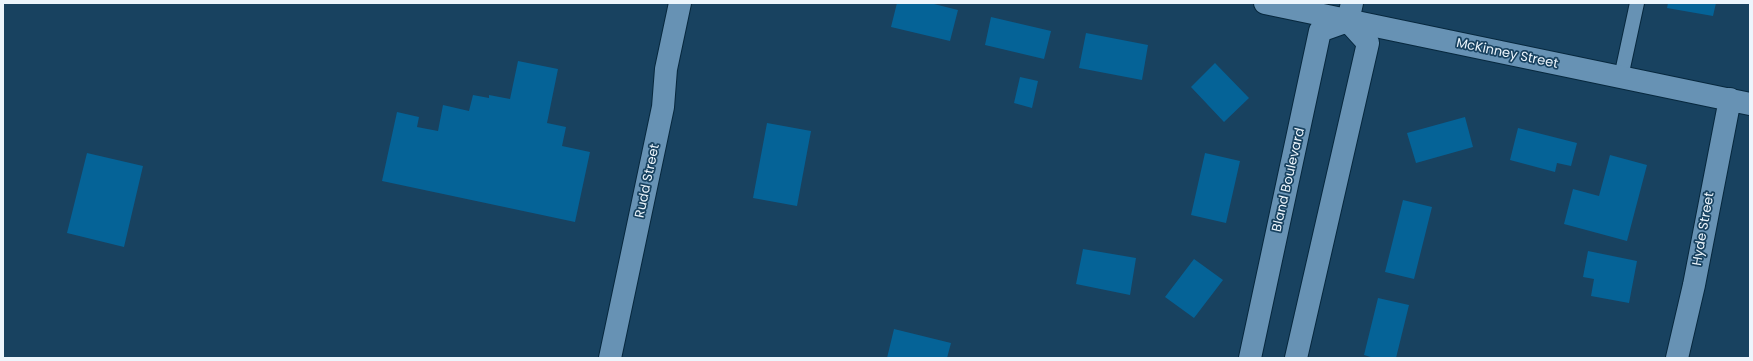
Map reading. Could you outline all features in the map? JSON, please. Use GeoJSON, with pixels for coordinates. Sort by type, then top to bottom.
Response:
{"type":"FeatureCollection","features":[{"type":"Feature","properties":{"kind":"street","name":"Rudd Street"},"geometry":{"type":"LineString","coordinates":[[610,358],[663,107],[666,69],[680,3]]}},
{"type":"Feature","properties":{"kind":"street","name":"McKinney Street"},"geometry":{"type":"LineString","coordinates":[[1265,3],[1350,12],[1621,77],[1740,102]]}},
{"type":"Feature","properties":{"kind":"street","name":"Bland Boulevard"},"geometry":{"type":"LineString","coordinates":[[1250,358],[1320,31],[1350,12]]}},
{"type":"Feature","properties":{"kind":"street"},"geometry":{"type":"LineString","coordinates":[[1296,358],[1368,43],[1350,12]]}},
{"type":"Feature","properties":{"kind":"street","name":"Hyde Street"},"geometry":{"type":"LineString","coordinates":[[1677,358],[1740,102]]}},
{"type":"Feature","properties":{"kind":"lane"},"geometry":{"type":"LineString","coordinates":[[1621,77],[1637,3]]}},
{"type":"Feature","properties":{"kind":"building"},"geometry":{"type":"Polygon","coordinates":[[[897,3],[930,3],[958,10],[950,41],[891,27],[897,3]]]}},
{"type":"Feature","properties":{"kind":"building"},"geometry":{"type":"Polygon","coordinates":[[[1668,3],[1716,3],[1713,16],[1667,8],[1668,3]]]}},
{"type":"Feature","properties":{"kind":"building"},"geometry":{"type":"Polygon","coordinates":[[[991,17],[1051,31],[1044,59],[985,45],[991,17]]]}},
{"type":"Feature","properties":{"kind":"building"},"geometry":{"type":"Polygon","coordinates":[[[1086,33],[1148,45],[1142,80],[1079,68],[1086,33]]]}},
{"type":"Feature","properties":{"kind":"building"},"geometry":{"type":"Polygon","coordinates":[[[518,61],[558,69],[547,123],[566,127],[562,146],[590,152],[575,222],[382,181],[397,112],[419,117],[417,127],[438,131],[443,105],[469,111],[473,95],[489,98],[489,95],[510,99],[518,61]]]}},
{"type":"Feature","properties":{"kind":"building"},"geometry":{"type":"Polygon","coordinates":[[[1215,63],[1249,98],[1224,122],[1191,87],[1215,63]]]}},
{"type":"Feature","properties":{"kind":"building"},"geometry":{"type":"Polygon","coordinates":[[[1020,77],[1038,81],[1032,108],[1014,103],[1020,77]]]}},
{"type":"Feature","properties":{"kind":"building"},"geometry":{"type":"Polygon","coordinates":[[[1465,117],[1473,147],[1416,163],[1407,133],[1465,117]]]}},
{"type":"Feature","properties":{"kind":"building"},"geometry":{"type":"Polygon","coordinates":[[[767,123],[811,131],[797,206],[753,198],[767,123]]]}},
{"type":"Feature","properties":{"kind":"building"},"geometry":{"type":"Polygon","coordinates":[[[1518,128],[1577,143],[1571,166],[1557,163],[1555,172],[1510,160],[1518,128]]]}},
{"type":"Feature","properties":{"kind":"building"},"geometry":{"type":"Polygon","coordinates":[[[87,153],[143,166],[124,247],[67,233],[87,153]]]}},
{"type":"Feature","properties":{"kind":"building"},"geometry":{"type":"Polygon","coordinates":[[[1205,153],[1240,161],[1226,223],[1191,215],[1205,153]]]}},
{"type":"Feature","properties":{"kind":"building"},"geometry":{"type":"Polygon","coordinates":[[[1610,155],[1647,165],[1627,241],[1564,224],[1573,189],[1599,196],[1610,155]]]}},
{"type":"Feature","properties":{"kind":"building"},"geometry":{"type":"Polygon","coordinates":[[[1403,200],[1432,207],[1414,279],[1385,272],[1403,200]]]}},
{"type":"Feature","properties":{"kind":"building"},"geometry":{"type":"Polygon","coordinates":[[[1083,249],[1136,258],[1130,295],[1076,284],[1083,249]]]}},
{"type":"Feature","properties":{"kind":"building"},"geometry":{"type":"Polygon","coordinates":[[[1588,251],[1637,261],[1629,303],[1591,296],[1594,279],[1583,277],[1588,251]]]}},
{"type":"Feature","properties":{"kind":"building"},"geometry":{"type":"Polygon","coordinates":[[[1194,259],[1223,280],[1194,318],[1165,297],[1194,259]]]}},
{"type":"Feature","properties":{"kind":"building"},"geometry":{"type":"Polygon","coordinates":[[[1378,298],[1409,305],[1396,358],[1374,358],[1364,355],[1378,298]]]}},
{"type":"Feature","properties":{"kind":"building"},"geometry":{"type":"Polygon","coordinates":[[[894,329],[951,343],[947,358],[887,358],[894,329]]]}}]}
